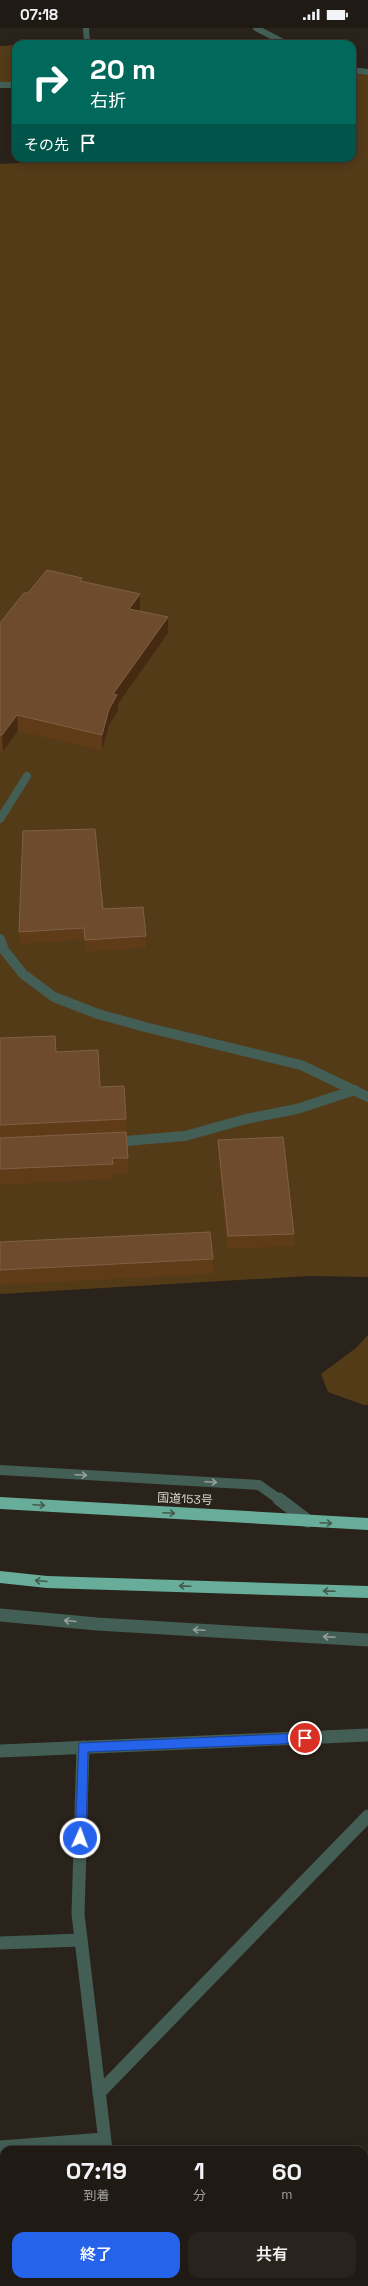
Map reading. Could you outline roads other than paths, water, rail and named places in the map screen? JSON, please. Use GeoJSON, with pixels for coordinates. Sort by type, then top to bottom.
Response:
{"type":"FeatureCollection","features":[{"type":"Feature","properties":{"kind":"highway","name":"国道153号"},"geometry":{"type":"LineString","coordinates":[[0,1503],[368,1524]]}},
{"type":"Feature","properties":{"kind":"highway"},"geometry":{"type":"LineString","coordinates":[[0,1577],[47,1582],[368,1592]]}},
{"type":"Feature","properties":{"kind":"street"},"geometry":{"type":"LineString","coordinates":[[86,28],[88,40]]}},
{"type":"Feature","properties":{"kind":"street"},"geometry":{"type":"LineString","coordinates":[[256,28],[279,40]]}},
{"type":"Feature","properties":{"kind":"street"},"geometry":{"type":"LineString","coordinates":[[356,70],[368,72]]}},
{"type":"Feature","properties":{"kind":"street"},"geometry":{"type":"LineString","coordinates":[[0,85],[12,85]]}},
{"type":"Feature","properties":{"kind":"street"},"geometry":{"type":"LineString","coordinates":[[0,819],[27,776]]}},
{"type":"Feature","properties":{"kind":"street"},"geometry":{"type":"LineString","coordinates":[[0,939],[4,950],[23,974],[54,997],[98,1014],[301,1065],[368,1097]]}},
{"type":"Feature","properties":{"kind":"street"},"geometry":{"type":"LineString","coordinates":[[102,1142],[185,1136],[246,1119],[297,1109],[355,1090]]}},
{"type":"Feature","properties":{"kind":"street"},"geometry":{"type":"LineString","coordinates":[[0,1470],[259,1485],[308,1521]]}},
{"type":"Feature","properties":{"kind":"street"},"geometry":{"type":"LineString","coordinates":[[0,1615],[97,1624],[368,1640]]}},
{"type":"Feature","properties":{"kind":"street"},"geometry":{"type":"LineString","coordinates":[[0,1751],[368,1735]]}},
{"type":"Feature","properties":{"kind":"street"},"geometry":{"type":"LineString","coordinates":[[35,2146],[105,2144],[78,1914],[83,1747]]}},
{"type":"Feature","properties":{"kind":"street"},"geometry":{"type":"LineString","coordinates":[[99,2093],[368,1816]]}},
{"type":"Feature","properties":{"kind":"street"},"geometry":{"type":"LineString","coordinates":[[0,1943],[81,1940]]}}]}
